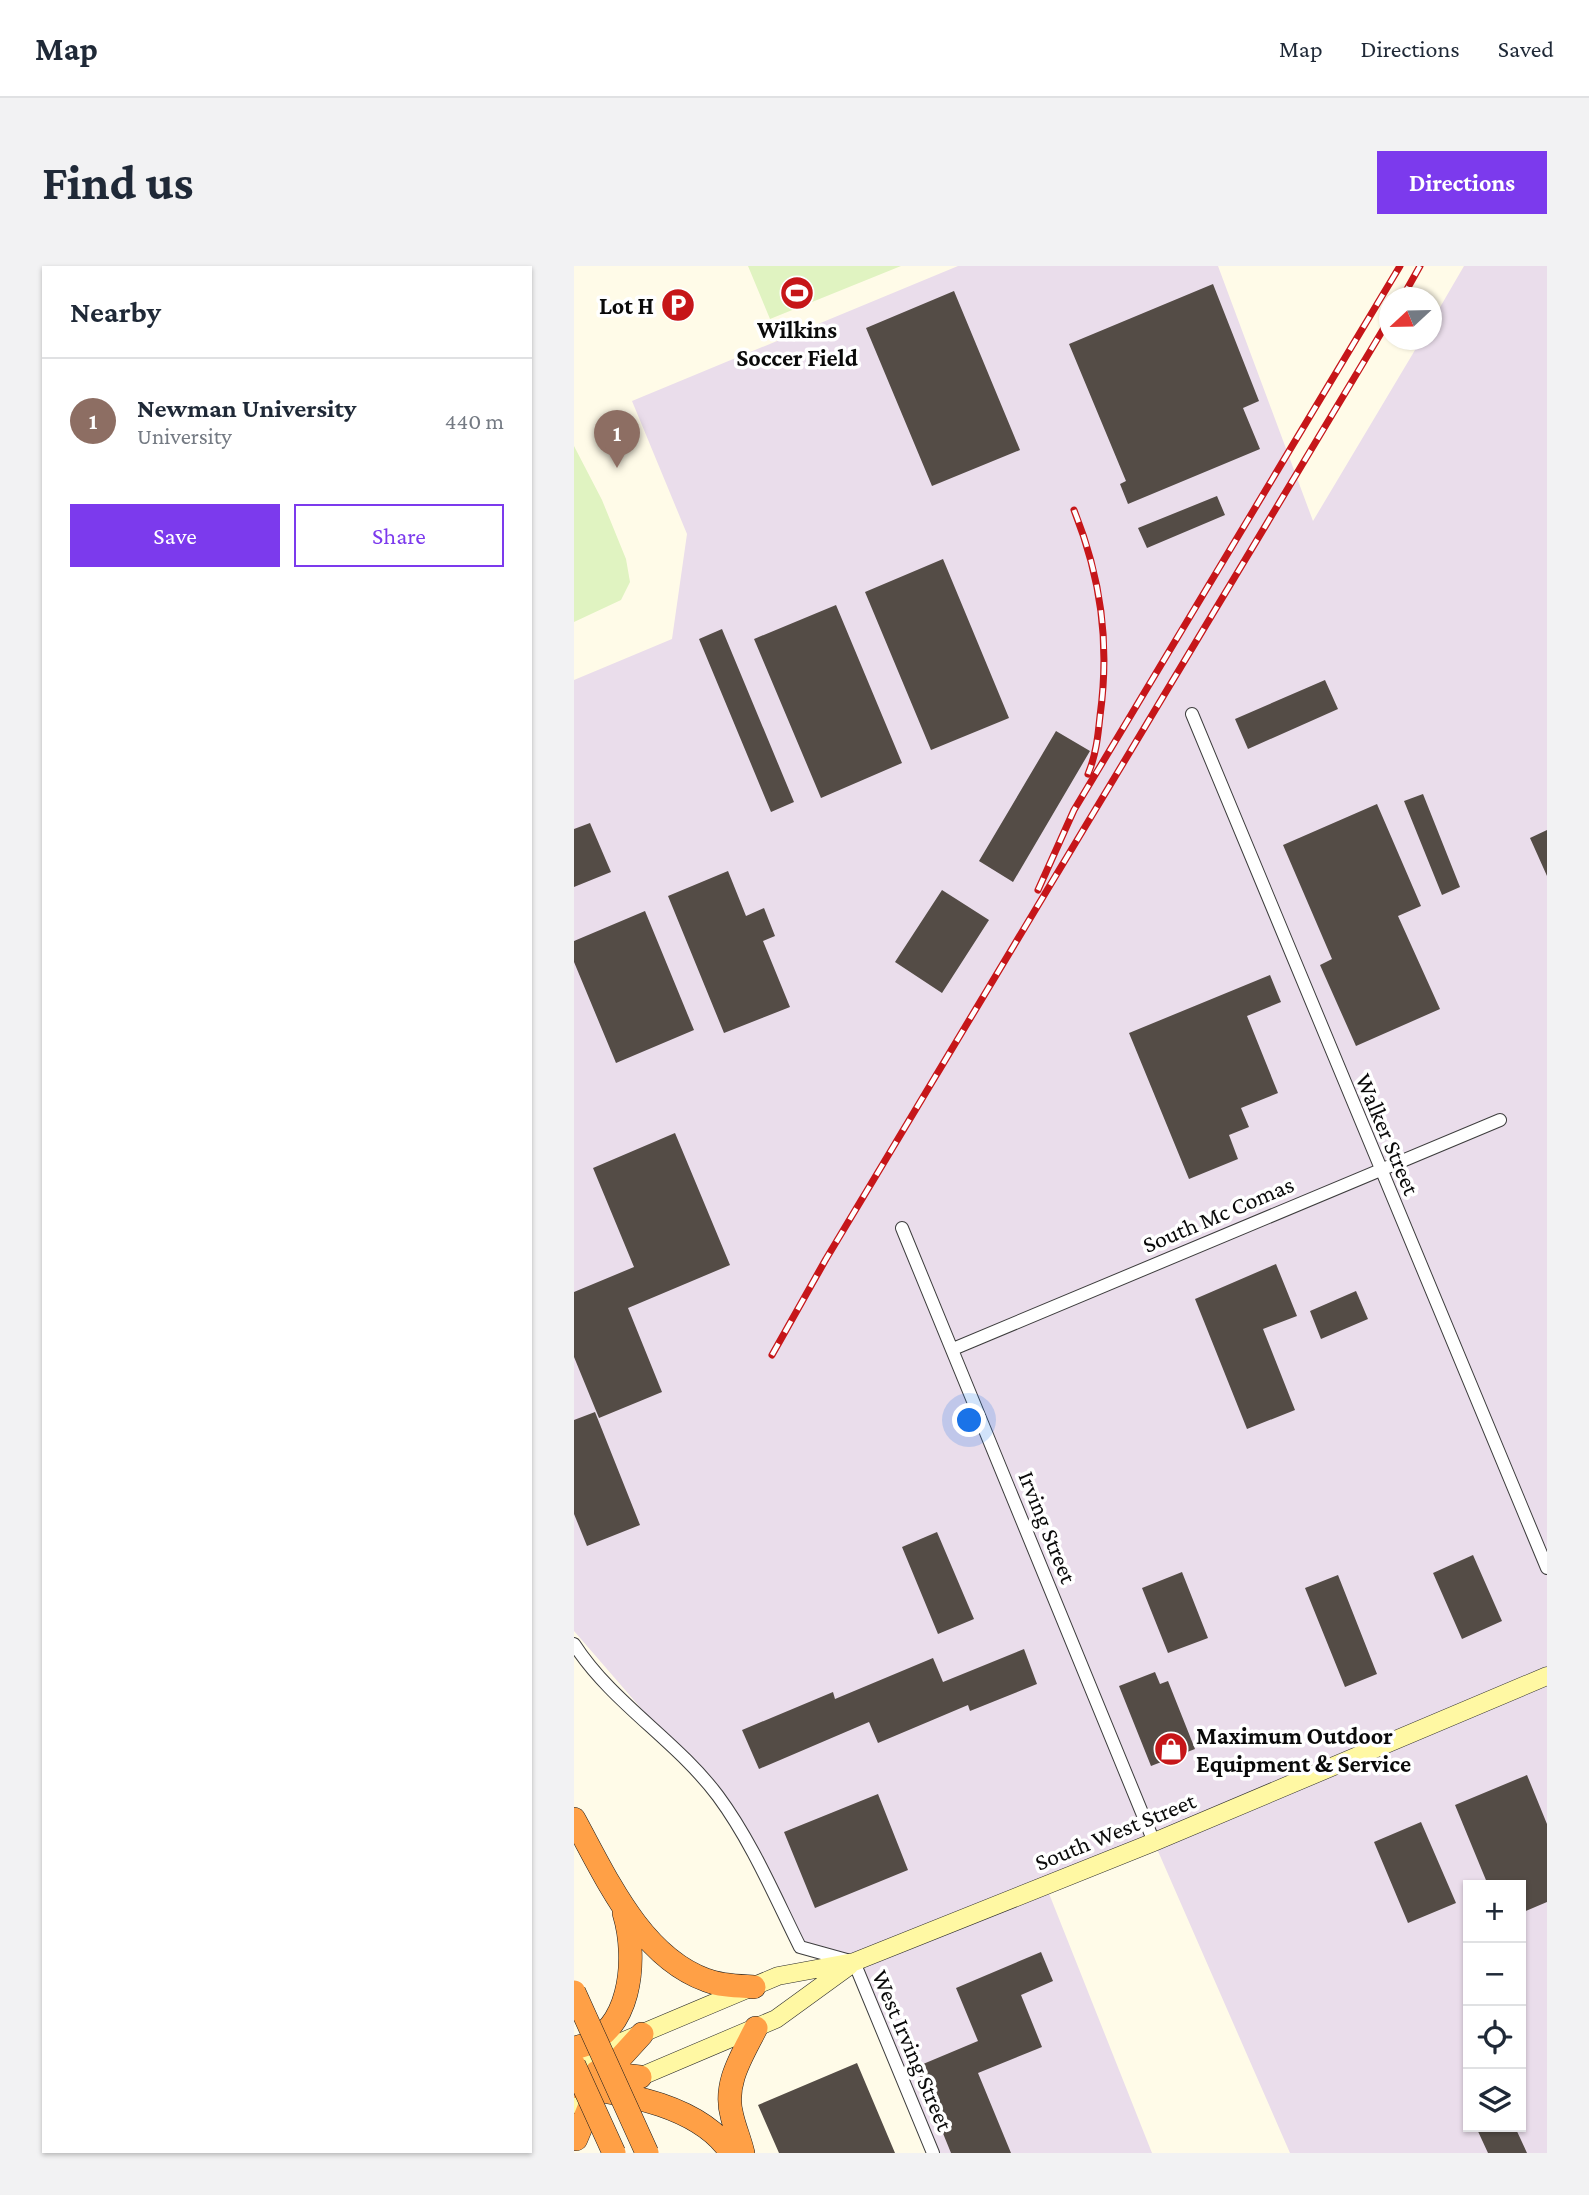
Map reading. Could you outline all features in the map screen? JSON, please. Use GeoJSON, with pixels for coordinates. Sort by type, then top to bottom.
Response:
{"type":"FeatureCollection","features":[{"type":"Feature","properties":{"kind":"highway"},"geometry":{"type":"LineString","coordinates":[[574,1819],[620,1901],[671,1962],[706,1981],[754,1986]]}},
{"type":"Feature","properties":{"kind":"highway"},"geometry":{"type":"LineString","coordinates":[[575,2142],[584,2082],[608,2049],[622,2006],[632,1955],[631,1936],[620,1901]]}},
{"type":"Feature","properties":{"kind":"highway"},"geometry":{"type":"LineString","coordinates":[[574,1992],[647,2153]]}},
{"type":"Feature","properties":{"kind":"highway"},"geometry":{"type":"LineString","coordinates":[[574,2048],[597,2039],[622,2006]]}},
{"type":"Feature","properties":{"kind":"highway"},"geometry":{"type":"LineString","coordinates":[[743,2153],[731,2114],[729,2092],[734,2070],[756,2028]]}},
{"type":"Feature","properties":{"kind":"highway"},"geometry":{"type":"LineString","coordinates":[[584,2082],[642,2034]]}},
{"type":"Feature","properties":{"kind":"highway"},"geometry":{"type":"LineString","coordinates":[[584,2082],[640,2077]]}},
{"type":"Feature","properties":{"kind":"highway"},"geometry":{"type":"LineString","coordinates":[[584,2082],[673,2109],[720,2136],[731,2153]]}},
{"type":"Feature","properties":{"kind":"highway"},"geometry":{"type":"LineString","coordinates":[[584,2082],[614,2153]]}},
{"type":"Feature","properties":{"kind":"highway"},"geometry":{"type":"LineString","coordinates":[[575,2142],[605,2113],[645,2102]]}},
{"type":"Feature","properties":{"kind":"main road","name":"South West Street"},"geometry":{"type":"LineString","coordinates":[[608,2049],[778,1976],[854,1962],[1154,1842],[1547,1676]]}},
{"type":"Feature","properties":{"kind":"main road","name":"South West Street"},"geometry":{"type":"LineString","coordinates":[[640,2077],[776,2019],[854,1962]]}},
{"type":"Feature","properties":{"kind":"street","name":"Walker Street"},"geometry":{"type":"LineString","coordinates":[[1192,714],[1547,1569]]}},
{"type":"Feature","properties":{"kind":"street","name":"South Mc Comas"},"geometry":{"type":"LineString","coordinates":[[953,1349],[1500,1119]]}},
{"type":"Feature","properties":{"kind":"street","name":"Irving Street"},"geometry":{"type":"LineString","coordinates":[[902,1228],[1154,1842]]}},
{"type":"Feature","properties":{"kind":"street"},"geometry":{"type":"LineString","coordinates":[[574,1644],[632,1711],[717,1796],[758,1863],[800,1947],[854,1962]]}},
{"type":"Feature","properties":{"kind":"street","name":"West Irving Street"},"geometry":{"type":"LineString","coordinates":[[854,1962],[933,2153]]}},
{"type":"Feature","properties":{"kind":"shaded area"},"geometry":{"type":"Polygon","coordinates":[[[958,266],[1218,266],[1313,521],[1415,350],[1442,350],[1442,304],[1464,266],[1547,266],[1547,2153],[1290,2153],[1154,1842],[1046,1886],[1152,2153],[933,2153],[854,1963],[807,1951],[717,1796],[574,1631],[574,680],[672,639],[687,534],[632,401],[958,266]]]}},
{"type":"Feature","properties":{"kind":"green space","name":"Wilkins Soccer Field"},"geometry":{"type":"Polygon","coordinates":[[[748,266],[901,266],[770,319],[748,266]]]}},
{"type":"Feature","properties":{"kind":"green space"},"geometry":{"type":"Polygon","coordinates":[[[574,446],[602,500],[626,559],[630,582],[621,600],[574,622],[574,446]]]}},
{"type":"Feature","properties":{"kind":"building"},"geometry":{"type":"Polygon","coordinates":[[[1213,284],[1259,401],[1243,408],[1260,449],[1128,504],[1120,484],[1126,481],[1069,344],[1213,284]]]}},
{"type":"Feature","properties":{"kind":"building"},"geometry":{"type":"Polygon","coordinates":[[[954,291],[1020,450],[932,486],[866,328],[954,291]]]}},
{"type":"Feature","properties":{"kind":"building"},"geometry":{"type":"Polygon","coordinates":[[[1217,496],[1225,515],[1147,548],[1138,528],[1217,496]]]}},
{"type":"Feature","properties":{"kind":"building"},"geometry":{"type":"Polygon","coordinates":[[[943,559],[1009,718],[931,750],[865,592],[943,559]]]}},
{"type":"Feature","properties":{"kind":"building"},"geometry":{"type":"Polygon","coordinates":[[[836,605],[902,763],[821,798],[754,639],[836,605]]]}},
{"type":"Feature","properties":{"kind":"building"},"geometry":{"type":"Polygon","coordinates":[[[722,629],[794,802],[771,812],[699,639],[722,629]]]}},
{"type":"Feature","properties":{"kind":"building"},"geometry":{"type":"Polygon","coordinates":[[[1325,680],[1338,709],[1248,749],[1235,719],[1325,680]]]}},
{"type":"Feature","properties":{"kind":"building"},"geometry":{"type":"Polygon","coordinates":[[[1056,731],[1090,751],[1013,882],[979,861],[1056,731]]]}},
{"type":"Feature","properties":{"kind":"building"},"geometry":{"type":"Polygon","coordinates":[[[1423,794],[1460,887],[1442,895],[1404,801],[1423,794]]]}},
{"type":"Feature","properties":{"kind":"building"},"geometry":{"type":"Polygon","coordinates":[[[1377,804],[1421,906],[1398,916],[1440,1009],[1356,1046],[1320,965],[1332,959],[1283,845],[1377,804]]]}},
{"type":"Feature","properties":{"kind":"building"},"geometry":{"type":"Polygon","coordinates":[[[590,823],[611,872],[574,887],[574,829],[590,823]]]}},
{"type":"Feature","properties":{"kind":"building"},"geometry":{"type":"Polygon","coordinates":[[[1547,830],[1547,876],[1530,838],[1547,830]]]}},
{"type":"Feature","properties":{"kind":"building"},"geometry":{"type":"Polygon","coordinates":[[[728,871],[746,916],[764,908],[775,936],[763,941],[790,1007],[724,1033],[668,896],[728,871]]]}},
{"type":"Feature","properties":{"kind":"building"},"geometry":{"type":"Polygon","coordinates":[[[942,890],[989,920],[942,993],[895,962],[942,890]]]}},
{"type":"Feature","properties":{"kind":"building"},"geometry":{"type":"Polygon","coordinates":[[[645,911],[694,1030],[616,1063],[574,962],[574,941],[645,911]]]}},
{"type":"Feature","properties":{"kind":"building"},"geometry":{"type":"Polygon","coordinates":[[[1270,975],[1281,1002],[1247,1016],[1278,1093],[1241,1108],[1249,1127],[1229,1135],[1238,1159],[1189,1179],[1129,1033],[1270,975]]]}},
{"type":"Feature","properties":{"kind":"building"},"geometry":{"type":"Polygon","coordinates":[[[675,1133],[730,1265],[628,1308],[662,1392],[599,1418],[574,1357],[574,1292],[634,1267],[593,1168],[675,1133]]]}},
{"type":"Feature","properties":{"kind":"building"},"geometry":{"type":"Polygon","coordinates":[[[1276,1264],[1297,1316],[1263,1329],[1295,1410],[1247,1429],[1195,1299],[1276,1264]]]}},
{"type":"Feature","properties":{"kind":"building"},"geometry":{"type":"Polygon","coordinates":[[[1356,1291],[1368,1319],[1321,1339],[1310,1311],[1356,1291]]]}},
{"type":"Feature","properties":{"kind":"building"},"geometry":{"type":"Polygon","coordinates":[[[595,1412],[640,1525],[587,1546],[574,1514],[574,1420],[595,1412]]]}},
{"type":"Feature","properties":{"kind":"building"},"geometry":{"type":"Polygon","coordinates":[[[937,1532],[974,1619],[938,1634],[902,1547],[937,1532]]]}},
{"type":"Feature","properties":{"kind":"building"},"geometry":{"type":"Polygon","coordinates":[[[1473,1555],[1502,1621],[1462,1639],[1433,1573],[1473,1555]]]}},
{"type":"Feature","properties":{"kind":"building"},"geometry":{"type":"Polygon","coordinates":[[[1182,1572],[1208,1638],[1168,1653],[1142,1588],[1182,1572]]]}},
{"type":"Feature","properties":{"kind":"building"},"geometry":{"type":"Polygon","coordinates":[[[1338,1575],[1377,1674],[1345,1687],[1305,1588],[1338,1575]]]}},
{"type":"Feature","properties":{"kind":"building"},"geometry":{"type":"Polygon","coordinates":[[[1024,1649],[1037,1684],[970,1711],[968,1705],[878,1743],[869,1722],[759,1769],[742,1730],[833,1692],[835,1699],[933,1658],[943,1682],[1024,1649]]]}},
{"type":"Feature","properties":{"kind":"building"},"geometry":{"type":"Polygon","coordinates":[[[1155,1672],[1160,1684],[1168,1681],[1195,1749],[1151,1766],[1119,1686],[1155,1672]]]}},
{"type":"Feature","properties":{"kind":"building"},"geometry":{"type":"Polygon","coordinates":[[[1527,1775],[1547,1824],[1547,1902],[1526,1911],[1526,1880],[1486,1880],[1455,1805],[1527,1775]]]}},
{"type":"Feature","properties":{"kind":"building"},"geometry":{"type":"Polygon","coordinates":[[[878,1794],[908,1870],[815,1908],[784,1832],[878,1794]]]}},
{"type":"Feature","properties":{"kind":"building"},"geometry":{"type":"Polygon","coordinates":[[[1421,1822],[1456,1903],[1408,1923],[1374,1842],[1421,1822]]]}},
{"type":"Feature","properties":{"kind":"building"},"geometry":{"type":"Polygon","coordinates":[[[1041,1952],[1053,1981],[1021,1995],[1042,2047],[978,2073],[1011,2153],[951,2153],[916,2067],[978,2041],[956,1988],[1041,1952]]]}},
{"type":"Feature","properties":{"kind":"building"},"geometry":{"type":"Polygon","coordinates":[[[857,2063],[895,2153],[779,2153],[758,2105],[857,2063]]]}},
{"type":"Feature","properties":{"kind":"building"},"geometry":{"type":"Polygon","coordinates":[[[1478,2132],[1517,2132],[1527,2153],[1488,2153],[1478,2132]]]}},
{"type":"Feature","properties":{"kind":"railway"},"geometry":{"type":"LineString","coordinates":[[1038,890],[1074,810],[1400,266]]}},
{"type":"Feature","properties":{"kind":"railway"},"geometry":{"type":"LineString","coordinates":[[1408,287],[1420,266]]}},
{"type":"Feature","properties":{"kind":"railway"},"geometry":{"type":"LineString","coordinates":[[772,1355],[826,1259],[1379,336]]}},
{"type":"Feature","properties":{"kind":"railway"},"geometry":{"type":"LineString","coordinates":[[1074,510],[1097,586],[1103,637],[1103,689],[1095,753],[1088,774]]}},
{"type":"Feature","properties":{"kind":"place","name":"Wilkins Soccer Field"},"geometry":{"type":"Point","coordinates":[797,293]}},
{"type":"Feature","properties":{"kind":"place","name":"Lot H"},"geometry":{"type":"Point","coordinates":[678,305]}},
{"type":"Feature","properties":{"kind":"place","name":"Newman University"},"geometry":{"type":"Point","coordinates":[617,468]}},
{"type":"Feature","properties":{"kind":"place","name":"Maximum Outdoor Equipment & Service"},"geometry":{"type":"Point","coordinates":[1171,1749]}}]}
